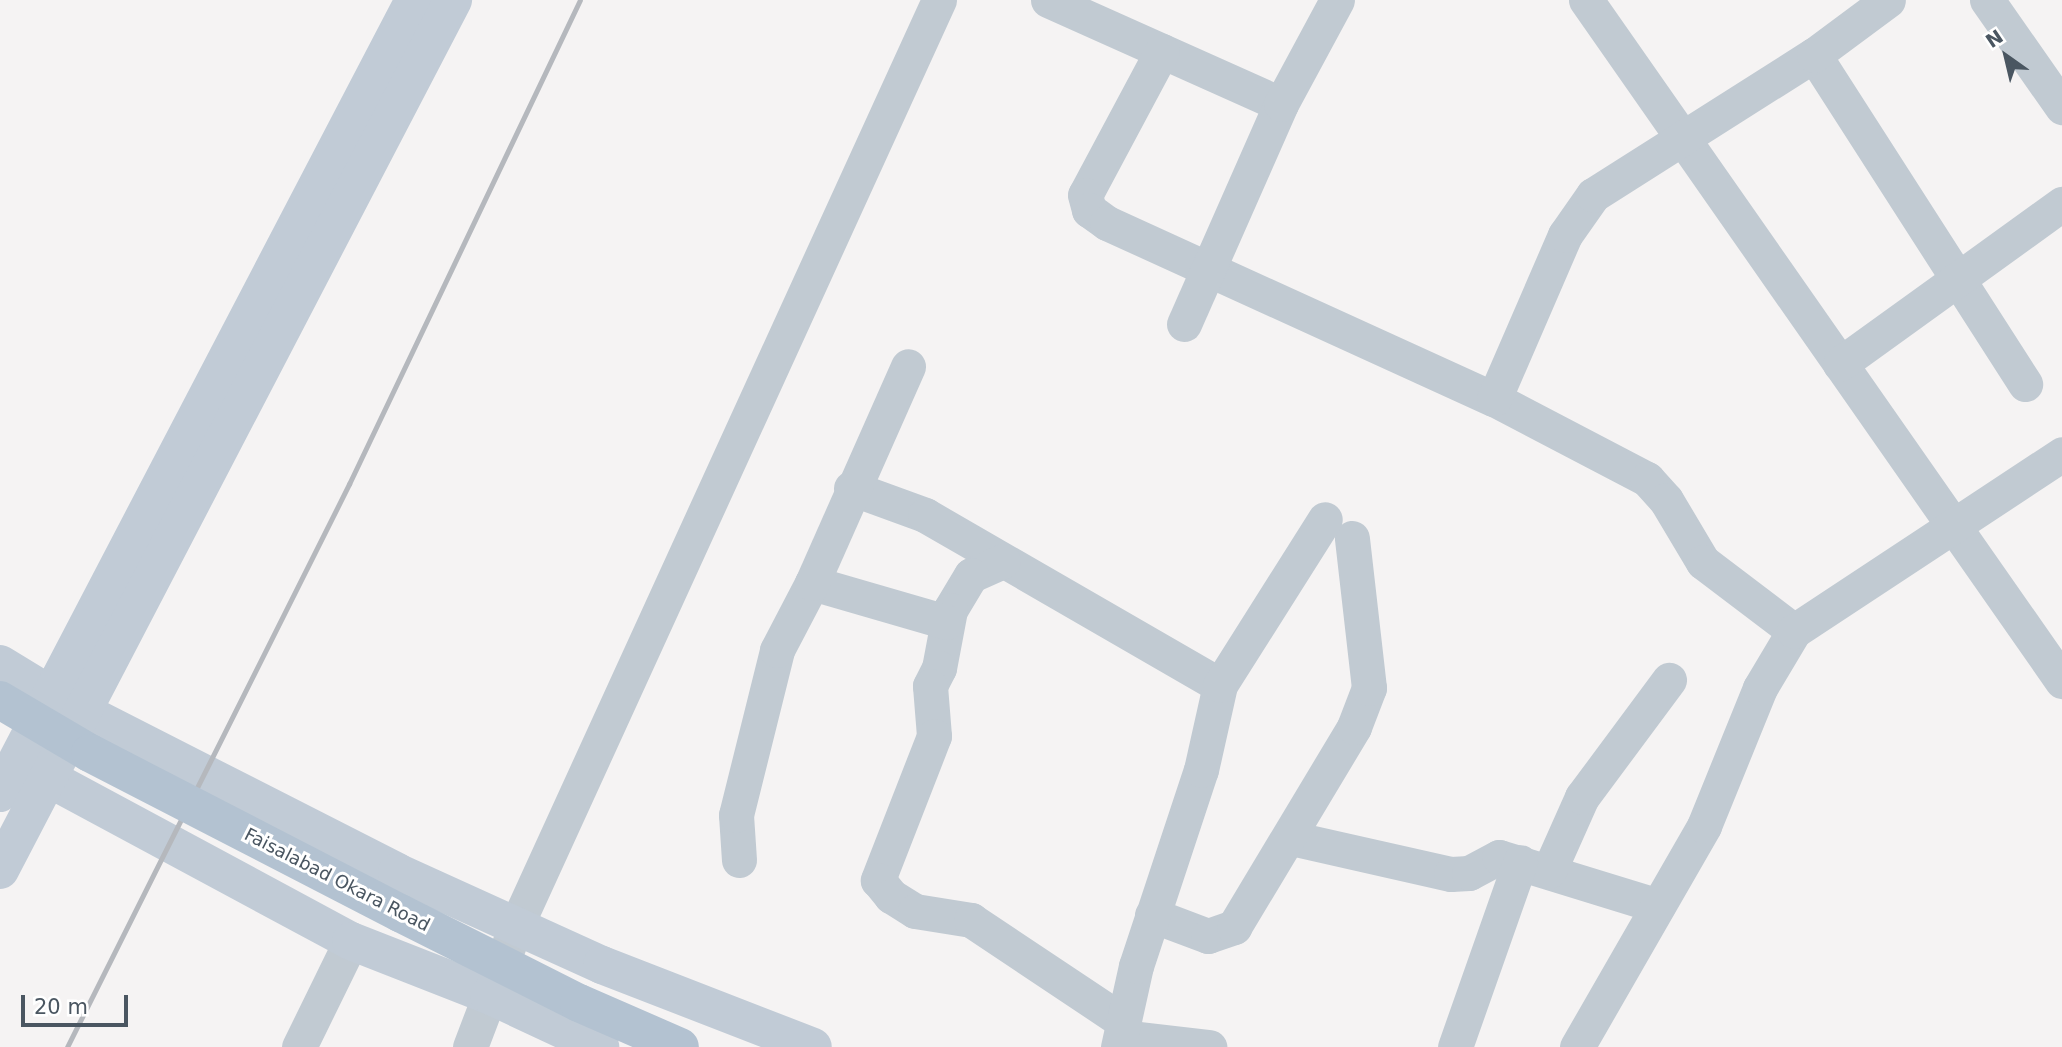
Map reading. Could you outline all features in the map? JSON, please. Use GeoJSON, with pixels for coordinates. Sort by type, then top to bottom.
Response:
{"type":"FeatureCollection","features":[{"type":"Feature","properties":{"kind":"main road"},"geometry":{"type":"LineString","coordinates":[[68,704],[414,0]]}},
{"type":"Feature","properties":{"kind":"main road"},"geometry":{"type":"LineString","coordinates":[[0,870],[16,770],[68,704],[453,0]]}},
{"type":"Feature","properties":{"kind":"main road"},"geometry":{"type":"LineString","coordinates":[[0,664],[68,704],[397,872],[710,1010],[813,1047]]}},
{"type":"Feature","properties":{"kind":"main road","name":"Faisalabad Okara Road"},"geometry":{"type":"LineString","coordinates":[[0,700],[90,753],[400,913],[579,1003],[680,1047]]}},
{"type":"Feature","properties":{"kind":"main road"},"geometry":{"type":"LineString","coordinates":[[16,770],[351,941],[489,995],[600,1047]]}},
{"type":"Feature","properties":{"kind":"street"},"geometry":{"type":"LineString","coordinates":[[470,1047],[516,926],[939,0]]}},
{"type":"Feature","properties":{"kind":"street"},"geometry":{"type":"LineString","coordinates":[[1048,0],[1281,104]]}},
{"type":"Feature","properties":{"kind":"street"},"geometry":{"type":"LineString","coordinates":[[1184,324],[1281,104],[1337,0]]}},
{"type":"Feature","properties":{"kind":"street"},"geometry":{"type":"LineString","coordinates":[[1586,0],[2062,681]]}},
{"type":"Feature","properties":{"kind":"street"},"geometry":{"type":"LineString","coordinates":[[1494,399],[1565,235],[1592,195],[1814,55],[1888,0]]}},
{"type":"Feature","properties":{"kind":"street"},"geometry":{"type":"LineString","coordinates":[[1987,0],[2062,107]]}},
{"type":"Feature","properties":{"kind":"street"},"geometry":{"type":"LineString","coordinates":[[1162,51],[1085,195],[1089,210],[1107,223],[1494,399],[1647,479],[1666,500],[1703,562],[1794,631]]}},
{"type":"Feature","properties":{"kind":"street"},"geometry":{"type":"LineString","coordinates":[[1814,55],[2025,384]]}},
{"type":"Feature","properties":{"kind":"street"},"geometry":{"type":"LineString","coordinates":[[1840,364],[2062,204]]}},
{"type":"Feature","properties":{"kind":"street"},"geometry":{"type":"LineString","coordinates":[[739,860],[736,815],[777,650],[812,583],[851,488],[908,366]]}},
{"type":"Feature","properties":{"kind":"street"},"geometry":{"type":"LineString","coordinates":[[1577,1047],[1704,826],[1760,688],[1794,631],[1955,529],[2062,454]]}},
{"type":"Feature","properties":{"kind":"street"},"geometry":{"type":"LineString","coordinates":[[851,488],[925,514],[1220,685]]}},
{"type":"Feature","properties":{"kind":"street"},"geometry":{"type":"LineString","coordinates":[[1121,1035],[1152,915],[1201,770],[1220,685],[1339,528],[1368,688],[1354,727],[1292,838],[1234,927],[1219,936],[1208,936],[1152,915]]}},
{"type":"Feature","properties":{"kind":"street"},"geometry":{"type":"LineString","coordinates":[[1003,561],[971,575],[946,622],[942,656],[930,686],[933,736],[878,880],[891,895],[915,911],[971,920],[1121,1035],[1209,1047]]}},
{"type":"Feature","properties":{"kind":"street"},"geometry":{"type":"LineString","coordinates":[[812,583],[946,622]]}},
{"type":"Feature","properties":{"kind":"street"},"geometry":{"type":"LineString","coordinates":[[1455,1047],[1534,867],[1669,680]]}},
{"type":"Feature","properties":{"kind":"street"},"geometry":{"type":"LineString","coordinates":[[1292,838],[1451,874],[1469,873],[1499,857],[1658,906]]}},
{"type":"Feature","properties":{"kind":"street"},"geometry":{"type":"LineString","coordinates":[[299,1047],[351,941]]}},
{"type":"Feature","properties":{"kind":"railway"},"geometry":{"type":"LineString","coordinates":[[67,1047],[349,484],[580,0]]}}]}
